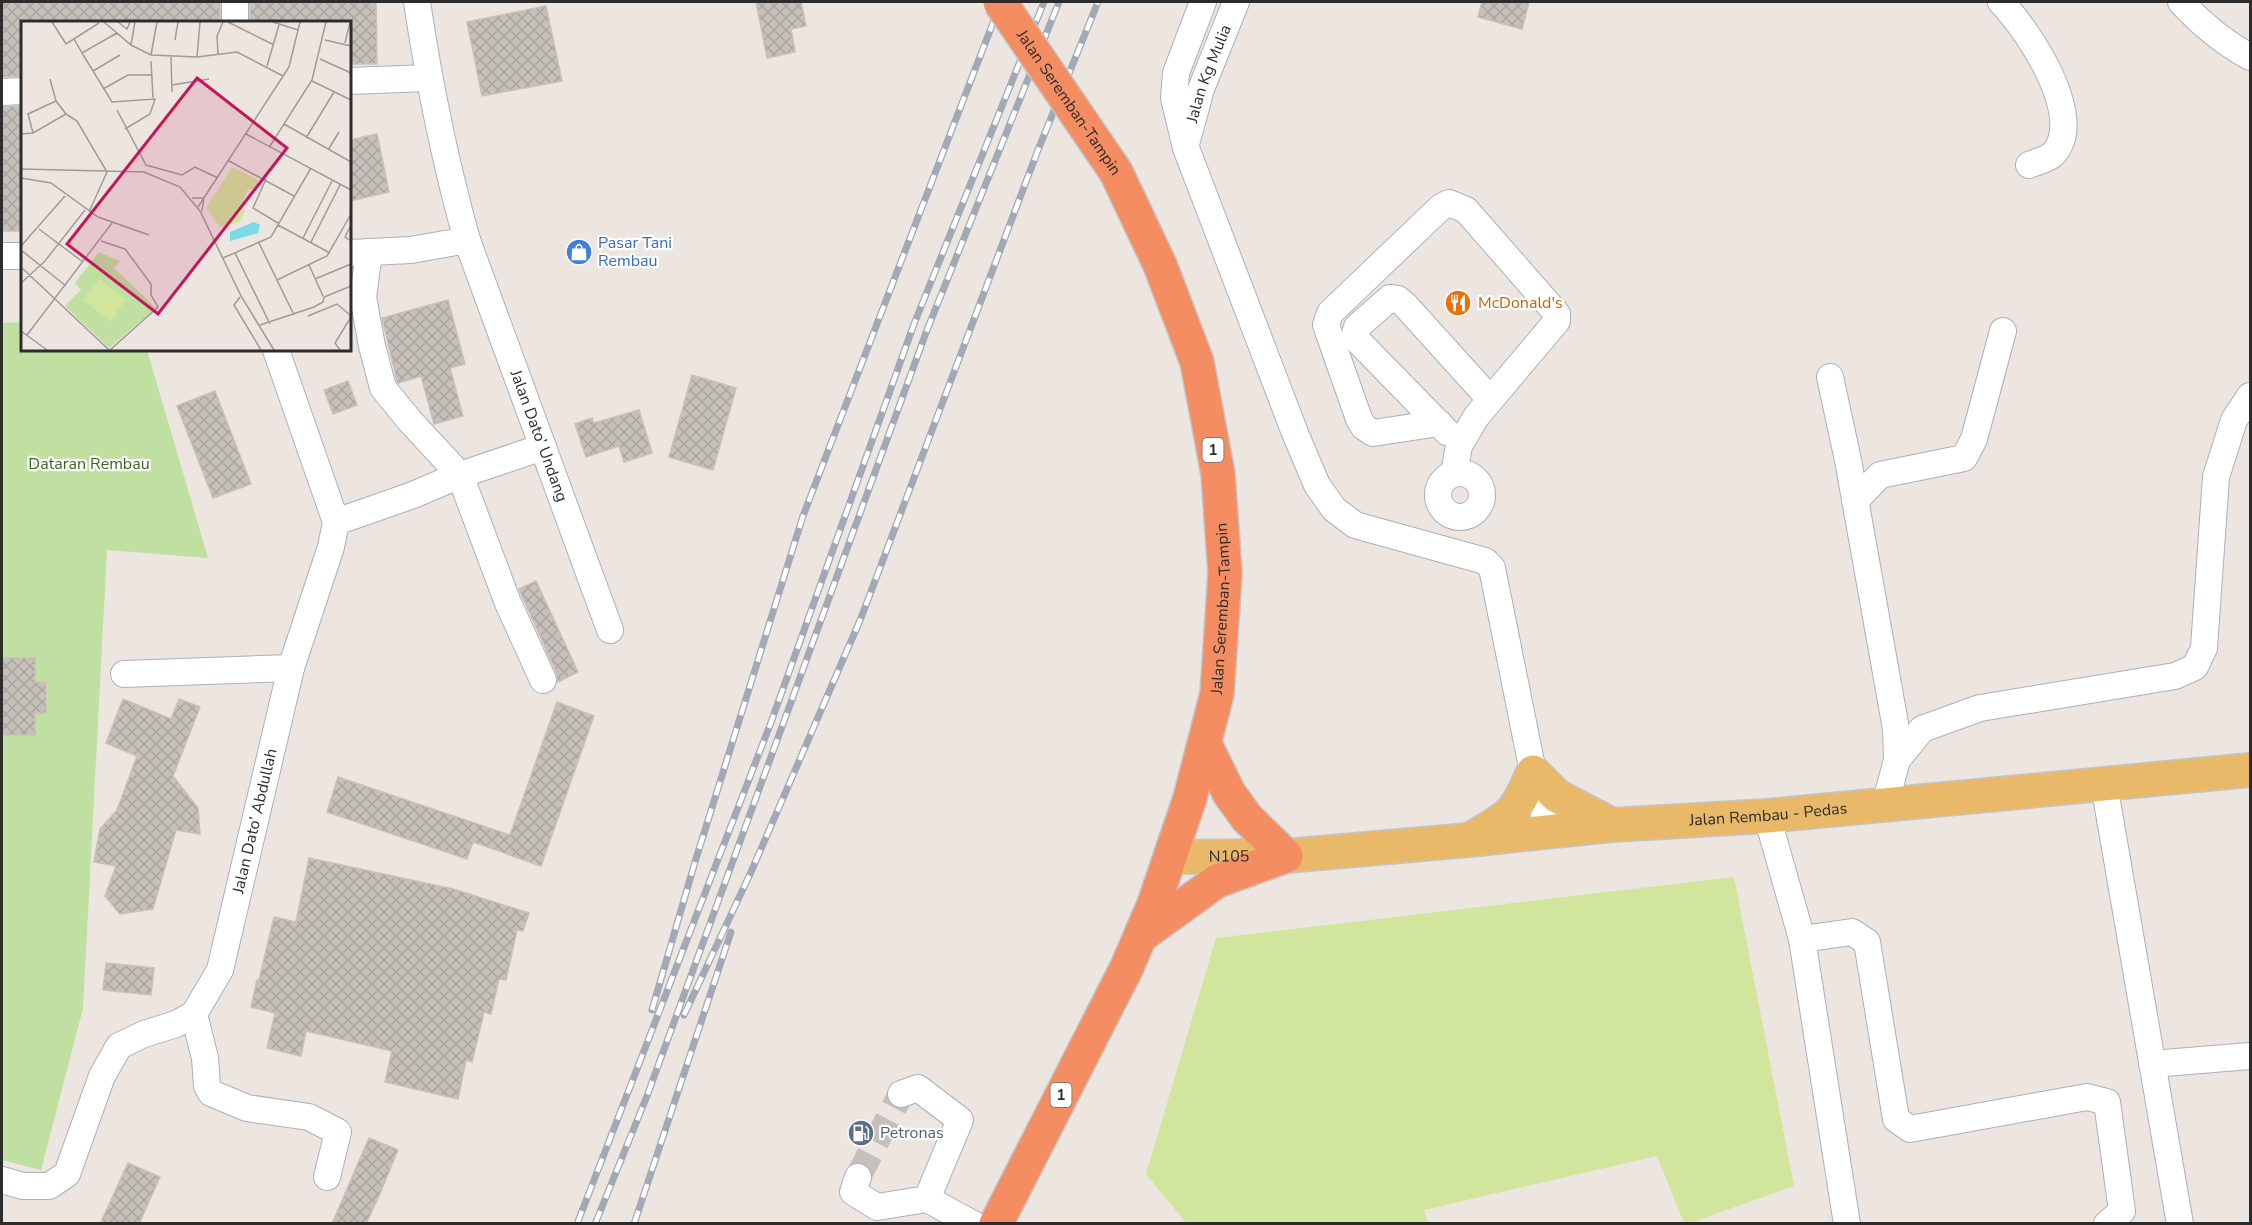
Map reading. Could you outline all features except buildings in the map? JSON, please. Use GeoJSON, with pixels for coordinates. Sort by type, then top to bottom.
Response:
{"type":"FeatureCollection","features":[{"type":"Feature","properties":{"kind":"highway","name":"Jalan Seremban-Tampin"},"geometry":{"type":"LineString","coordinates":[[996,1224],[1127,967],[1172,857],[1217,694],[1225,573],[1218,474],[1197,362],[1160,266],[1116,172],[1000,2]]}},
{"type":"Feature","properties":{"kind":"highway"},"geometry":{"type":"LineString","coordinates":[[1141,936],[1217,881],[1286,856],[1247,818],[1229,793],[1205,744]]}},
{"type":"Feature","properties":{"kind":"main road","name":"Jalan Rembau - Pedas"},"geometry":{"type":"LineString","coordinates":[[1286,856],[1612,825],[1767,816],[2250,770]]}},
{"type":"Feature","properties":{"kind":"main road"},"geometry":{"type":"LineString","coordinates":[[1469,840],[1505,819],[1520,803],[1533,772],[1557,796],[1612,825]]}},
{"type":"Feature","properties":{"kind":"main road","name":"N105"},"geometry":{"type":"LineString","coordinates":[[1172,857],[1286,856]]}},
{"type":"Feature","properties":{"kind":"street"},"geometry":{"type":"LineString","coordinates":[[235,2],[236,21]]}},
{"type":"Feature","properties":{"kind":"street","name":"Jalan Dato’ Undang"},"geometry":{"type":"LineString","coordinates":[[417,2],[428,78],[450,177],[468,240],[610,630]]}},
{"type":"Feature","properties":{"kind":"street"},"geometry":{"type":"LineString","coordinates":[[1203,2],[1176,73],[1174,98],[1186,148],[1317,485],[1334,509],[1354,525],[1463,554],[1485,561],[1491,568],[1495,577],[1533,772],[1549,832]]}},
{"type":"Feature","properties":{"kind":"street","name":"Jalan Kg Mulia"},"geometry":{"type":"LineString","coordinates":[[1186,148],[1201,89],[1236,2]]}},
{"type":"Feature","properties":{"kind":"street"},"geometry":{"type":"LineString","coordinates":[[2001,2],[2019,20],[2048,69],[2061,109],[2064,135],[2053,155],[2029,165]]}},
{"type":"Feature","properties":{"kind":"street"},"geometry":{"type":"LineString","coordinates":[[2181,2],[2201,24],[2226,44],[2250,57]]}},
{"type":"Feature","properties":{"kind":"street"},"geometry":{"type":"LineString","coordinates":[[351,81],[428,78]]}},
{"type":"Feature","properties":{"kind":"street"},"geometry":{"type":"LineString","coordinates":[[2,92],[21,91]]}},
{"type":"Feature","properties":{"kind":"street"},"geometry":{"type":"LineString","coordinates":[[1439,423],[1372,433],[1364,427],[1359,419],[1326,325],[1330,313],[1441,207],[1449,202],[1466,210],[1557,314],[1557,321],[1548,334],[1490,399],[1459,446],[1454,474],[1440,487],[1438,495],[1445,511],[1461,517],[1463,554]]}},
{"type":"Feature","properties":{"kind":"street"},"geometry":{"type":"LineString","coordinates":[[468,240],[411,250],[359,253],[363,297],[383,388],[460,475],[508,603],[543,680]]}},
{"type":"Feature","properties":{"kind":"street"},"geometry":{"type":"LineString","coordinates":[[2,256],[21,256]]}},
{"type":"Feature","properties":{"kind":"street"},"geometry":{"type":"LineString","coordinates":[[1459,446],[1359,342],[1355,333],[1357,327],[1390,298],[1398,299],[1490,399]]}},
{"type":"Feature","properties":{"kind":"street"},"geometry":{"type":"LineString","coordinates":[[1855,501],[1880,475],[1964,458],[1974,439],[2003,331]]}},
{"type":"Feature","properties":{"kind":"street"},"geometry":{"type":"LineString","coordinates":[[276,351],[336,522],[413,495],[460,475],[543,447]]}},
{"type":"Feature","properties":{"kind":"street"},"geometry":{"type":"LineString","coordinates":[[1830,377],[1896,729],[1898,760],[1885,805]]}},
{"type":"Feature","properties":{"kind":"street"},"geometry":{"type":"LineString","coordinates":[[1898,760],[1922,729],[1980,708],[2175,676],[2195,667],[2204,648],[2216,477],[2234,420],[2250,396]]}},
{"type":"Feature","properties":{"kind":"street","name":"Jalan Dato’ Abdullah"},"geometry":{"type":"LineString","coordinates":[[194,1014],[220,970],[291,668],[331,546],[336,522]]}},
{"type":"Feature","properties":{"kind":"street"},"geometry":{"type":"LineString","coordinates":[[124,674],[291,668]]}},
{"type":"Feature","properties":{"kind":"street"},"geometry":{"type":"LineString","coordinates":[[2104,784],[2180,1224]]}},
{"type":"Feature","properties":{"kind":"street"},"geometry":{"type":"LineString","coordinates":[[1767,816],[1802,939],[1847,1224]]}},
{"type":"Feature","properties":{"kind":"street"},"geometry":{"type":"LineString","coordinates":[[1802,939],[1852,932],[1867,942],[1896,1119],[1910,1129],[2087,1097],[2107,1102],[2122,1211],[2107,1224]]}},
{"type":"Feature","properties":{"kind":"street"},"geometry":{"type":"LineString","coordinates":[[2,1180],[23,1186],[49,1186],[68,1174],[102,1076],[119,1046],[144,1034],[176,1024],[194,1014],[205,1058],[207,1086],[211,1093],[247,1108],[309,1118],[338,1132],[327,1177]]}},
{"type":"Feature","properties":{"kind":"street"},"geometry":{"type":"LineString","coordinates":[[2152,1064],[2250,1056]]}},
{"type":"Feature","properties":{"kind":"street"},"geometry":{"type":"LineString","coordinates":[[901,1094],[918,1088],[960,1120],[927,1199]]}},
{"type":"Feature","properties":{"kind":"street"},"geometry":{"type":"LineString","coordinates":[[858,1177],[853,1192],[877,1207],[927,1199],[973,1224]]}},
{"type":"Feature","properties":{"kind":"green space","name":"Dataran Rembau"},"geometry":{"type":"Polygon","coordinates":[[[21,322],[21,351],[147,351],[208,558],[107,550],[83,1008],[41,1170],[2,1160],[2,323],[21,322]]]}},
{"type":"Feature","properties":{"kind":"green space"},"geometry":{"type":"Polygon","coordinates":[[[1734,877],[1794,1186],[1690,1223],[1684,1223],[1657,1156],[1424,1210],[1428,1223],[1187,1224],[1146,1174],[1216,938],[1734,877]]]}},
{"type":"Feature","properties":{"kind":"tunnel"},"geometry":{"type":"LineString","coordinates":[[858,1177],[901,1094]]}},
{"type":"Feature","properties":{"kind":"railway"},"geometry":{"type":"LineString","coordinates":[[652,1010],[695,862],[803,516],[1001,2]]}},
{"type":"Feature","properties":{"kind":"railway"},"geometry":{"type":"LineString","coordinates":[[577,1224],[770,725],[914,324],[1044,2]]}},
{"type":"Feature","properties":{"kind":"railway"},"geometry":{"type":"LineString","coordinates":[[595,1224],[647,1096],[927,330],[1059,2]]}},
{"type":"Feature","properties":{"kind":"railway"},"geometry":{"type":"LineString","coordinates":[[684,1015],[751,872],[861,618],[1038,150],[1098,2]]}},
{"type":"Feature","properties":{"kind":"railway"},"geometry":{"type":"LineString","coordinates":[[634,1224],[731,932]]}},
{"type":"Feature","properties":{"kind":"place","name":"Pasar Tani Rembau"},"geometry":{"type":"Point","coordinates":[579,252]}},
{"type":"Feature","properties":{"kind":"place","name":"McDonald's"},"geometry":{"type":"Point","coordinates":[1458,303]}},
{"type":"Feature","properties":{"kind":"place","name":"Petronas"},"geometry":{"type":"Point","coordinates":[861,1133]}}]}
